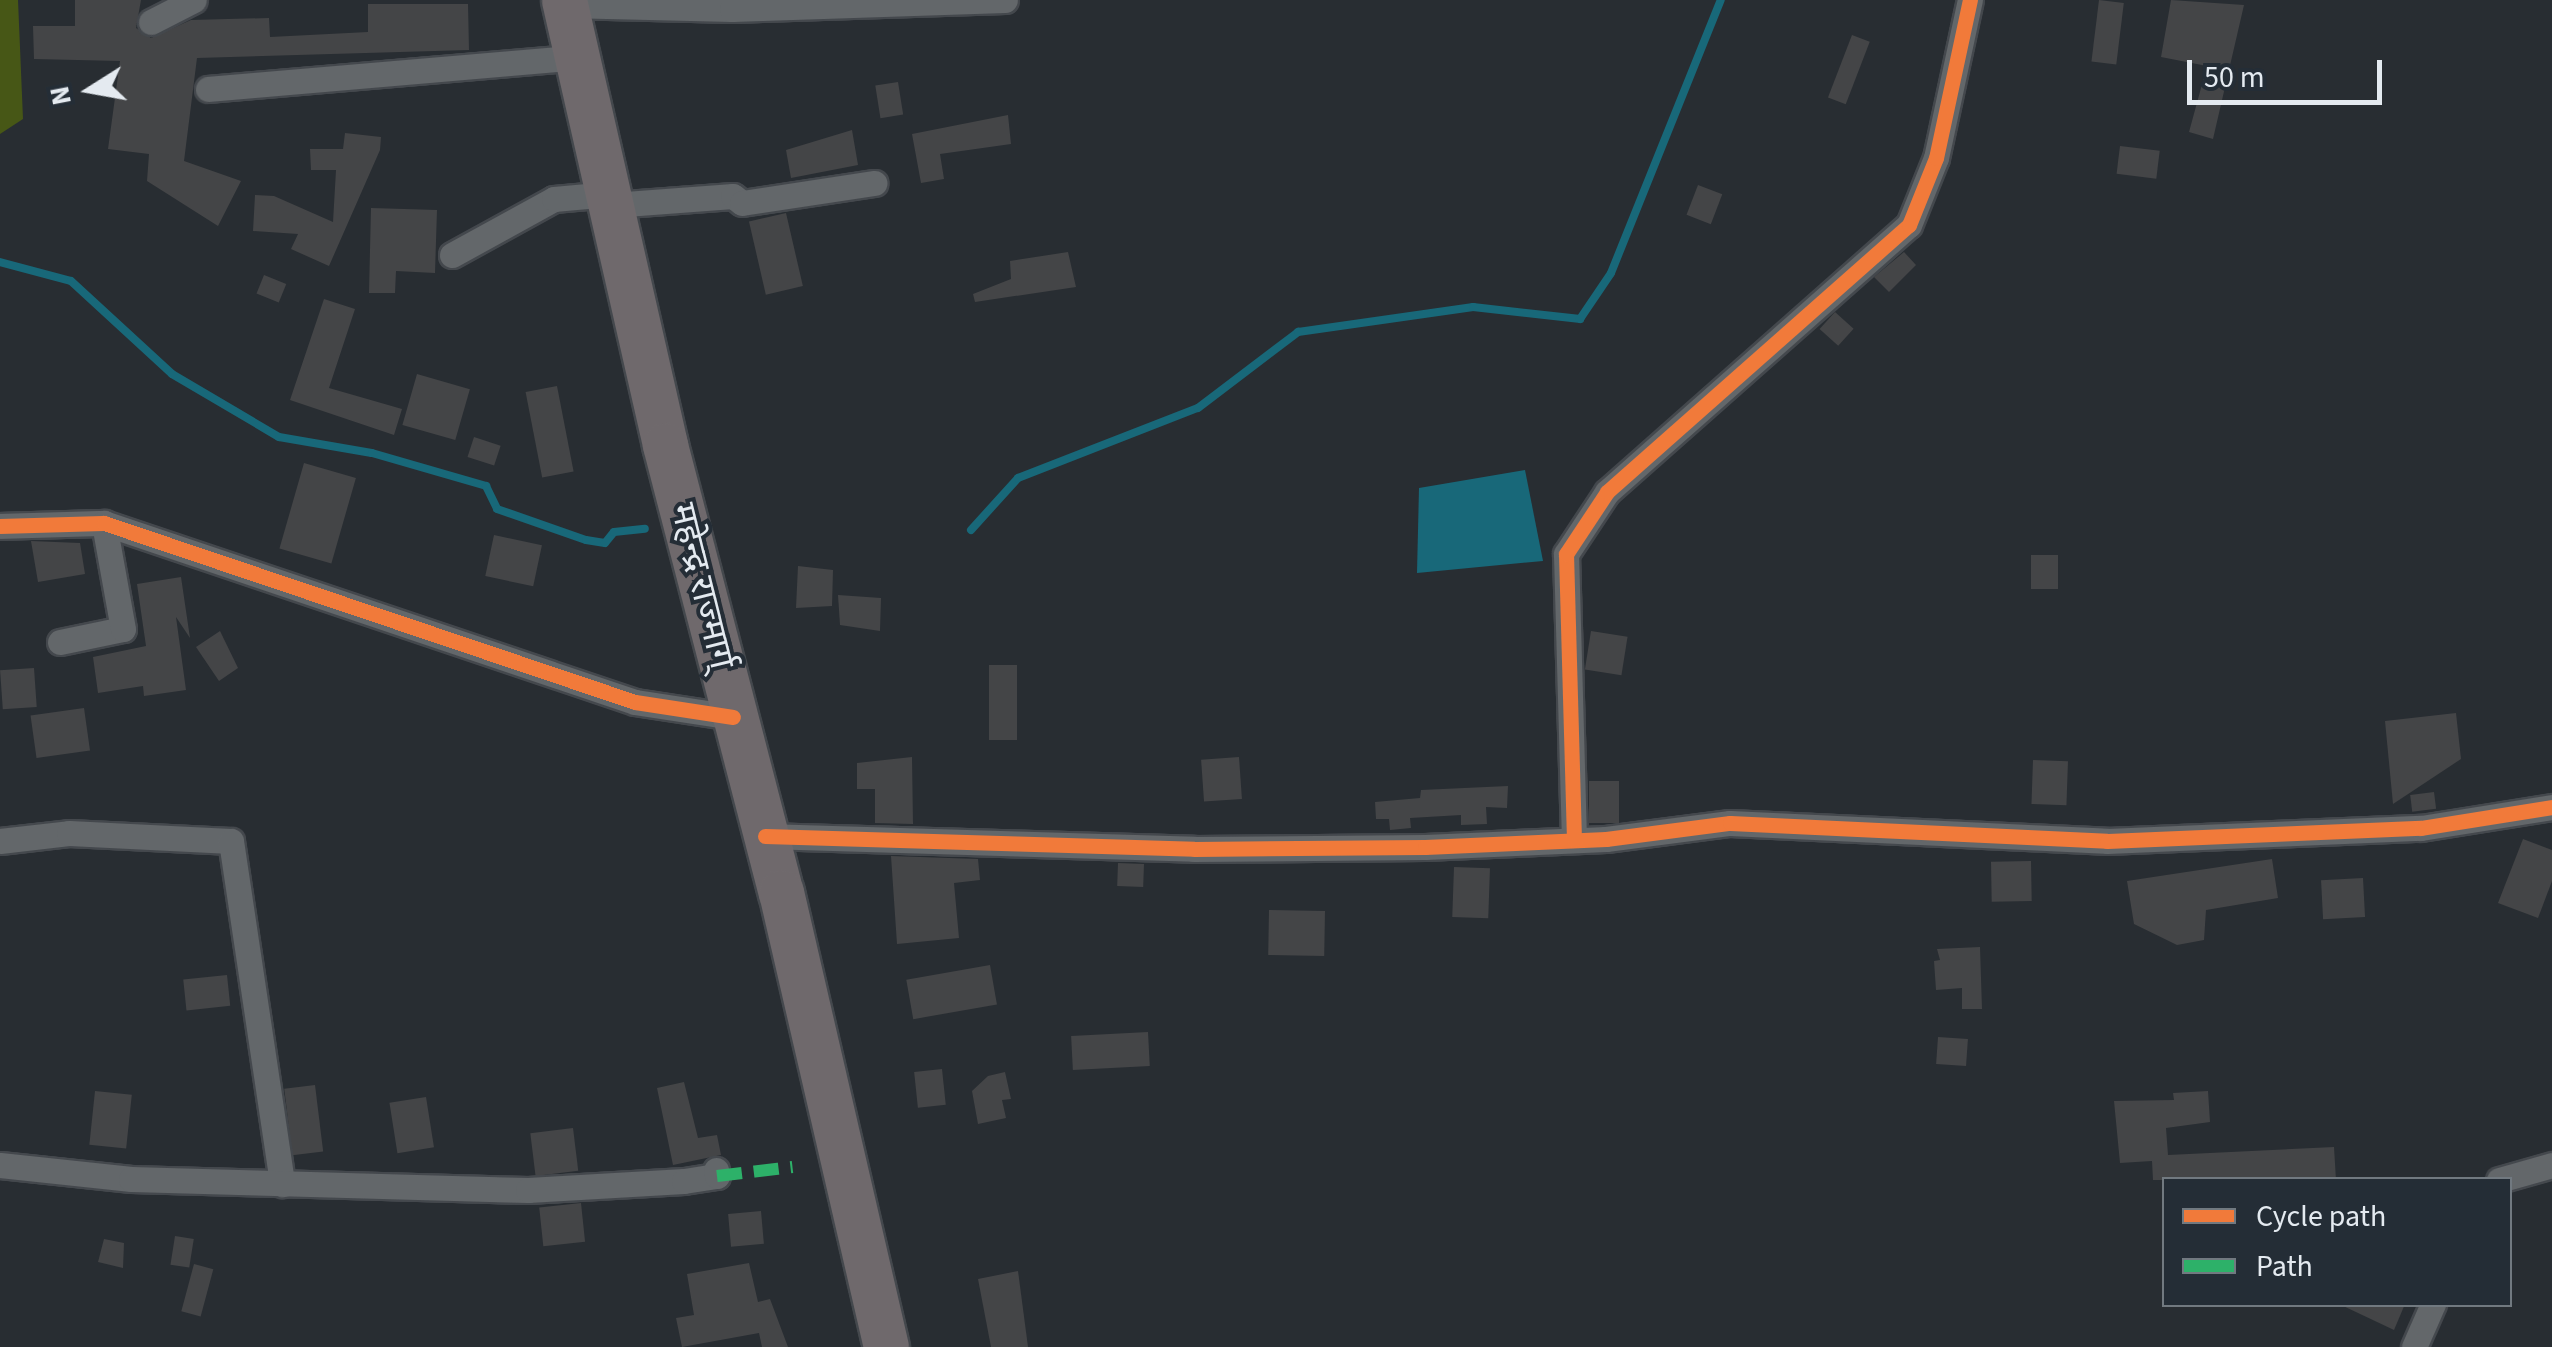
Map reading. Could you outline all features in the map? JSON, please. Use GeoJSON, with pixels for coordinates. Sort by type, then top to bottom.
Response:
{"type":"FeatureCollection","features":[{"type":"Feature","properties":{"kind":"highway","name":"महेन्द्र राज्मार्ग्"},"geometry":{"type":"LineString","coordinates":[[564,2],[665,445],[703,579],[886,1347]]}},
{"type":"Feature","properties":{"kind":"street"},"geometry":{"type":"LineString","coordinates":[[151,22],[194,0]]}},
{"type":"Feature","properties":{"kind":"street"},"geometry":{"type":"LineString","coordinates":[[564,2],[732,9],[1006,0]]}},
{"type":"Feature","properties":{"kind":"street"},"geometry":{"type":"LineString","coordinates":[[1574,840],[1566,554],[1607,492],[1909,225],[1936,158],[1970,0]]}},
{"type":"Feature","properties":{"kind":"street"},"geometry":{"type":"LineString","coordinates":[[208,89],[574,58]]}},
{"type":"Feature","properties":{"kind":"street"},"geometry":{"type":"LineString","coordinates":[[452,256],[554,199],[733,196],[742,203],[874,183]]}},
{"type":"Feature","properties":{"kind":"street"},"geometry":{"type":"LineString","coordinates":[[0,526],[104,523],[636,702],[733,717]]}},
{"type":"Feature","properties":{"kind":"street"},"geometry":{"type":"LineString","coordinates":[[60,642],[123,629],[104,523]]}},
{"type":"Feature","properties":{"kind":"street"},"geometry":{"type":"LineString","coordinates":[[765,836],[1194,849],[1574,840],[1730,823],[2107,841],[2421,828],[2552,807]]}},
{"type":"Feature","properties":{"kind":"street"},"geometry":{"type":"LineString","coordinates":[[0,841],[70,833],[231,841],[282,1184]]}},
{"type":"Feature","properties":{"kind":"street"},"geometry":{"type":"LineString","coordinates":[[0,1164],[131,1179],[528,1190],[684,1180],[717,1176],[716,1170]]}},
{"type":"Feature","properties":{"kind":"street"},"geometry":{"type":"LineString","coordinates":[[2510,1177],[2552,1165]]}},
{"type":"Feature","properties":{"kind":"street"},"geometry":{"type":"LineString","coordinates":[[2414,1347],[2432,1307]]}},
{"type":"Feature","properties":{"kind":"green space"},"geometry":{"type":"Polygon","coordinates":[[[0,0],[18,0],[23,119],[0,134],[0,0]]]}},
{"type":"Feature","properties":{"kind":"water"},"geometry":{"type":"Polygon","coordinates":[[[1525,470],[1543,561],[1417,573],[1419,488],[1525,470]]]}},
{"type":"Feature","properties":{"kind":"building"},"geometry":{"type":"Polygon","coordinates":[[[75,0],[141,0],[136,28],[151,38],[191,20],[269,18],[270,37],[368,32],[368,4],[468,4],[469,50],[197,58],[184,161],[241,181],[218,226],[147,181],[149,154],[108,149],[120,61],[34,59],[33,26],[75,26],[75,0]]]}},
{"type":"Feature","properties":{"kind":"building"},"geometry":{"type":"Polygon","coordinates":[[[2099,0],[2124,3],[2116,65],[2091,62],[2099,0]]]}},
{"type":"Feature","properties":{"kind":"building"},"geometry":{"type":"Polygon","coordinates":[[[2171,0],[2244,5],[2213,139],[2189,132],[2207,66],[2161,57],[2171,0]]]}},
{"type":"Feature","properties":{"kind":"building"},"geometry":{"type":"Polygon","coordinates":[[[1852,35],[1870,42],[1846,104],[1828,98],[1852,35]]]}},
{"type":"Feature","properties":{"kind":"building"},"geometry":{"type":"Polygon","coordinates":[[[898,82],[903,115],[880,118],[875,86],[898,82]]]}},
{"type":"Feature","properties":{"kind":"building"},"geometry":{"type":"Polygon","coordinates":[[[1008,115],[1011,144],[940,154],[944,179],[921,183],[912,134],[1008,115]]]}},
{"type":"Feature","properties":{"kind":"building"},"geometry":{"type":"Polygon","coordinates":[[[852,130],[858,165],[791,178],[786,150],[852,130]]]}},
{"type":"Feature","properties":{"kind":"building"},"geometry":{"type":"Polygon","coordinates":[[[345,133],[381,137],[380,150],[329,266],[291,249],[298,234],[253,231],[255,195],[274,196],[333,222],[336,170],[311,170],[310,149],[343,149],[345,133]]]}},
{"type":"Feature","properties":{"kind":"building"},"geometry":{"type":"Polygon","coordinates":[[[2120,146],[2160,151],[2156,179],[2117,174],[2120,146]]]}},
{"type":"Feature","properties":{"kind":"building"},"geometry":{"type":"Polygon","coordinates":[[[1698,185],[1722,194],[1711,224],[1687,215],[1698,185]]]}},
{"type":"Feature","properties":{"kind":"building"},"geometry":{"type":"Polygon","coordinates":[[[371,208],[437,210],[435,273],[396,271],[395,293],[369,293],[371,208]]]}},
{"type":"Feature","properties":{"kind":"building"},"geometry":{"type":"Polygon","coordinates":[[[786,213],[803,286],[766,295],[749,222],[786,213]]]}},
{"type":"Feature","properties":{"kind":"building"},"geometry":{"type":"Polygon","coordinates":[[[1068,252],[1076,287],[975,302],[973,294],[1011,279],[1010,261],[1068,252]]]}},
{"type":"Feature","properties":{"kind":"building"},"geometry":{"type":"Polygon","coordinates":[[[1904,252],[1916,265],[1889,292],[1874,277],[1904,252]]]}},
{"type":"Feature","properties":{"kind":"building"},"geometry":{"type":"Polygon","coordinates":[[[264,275],[286,284],[279,303],[257,294],[264,275]]]}},
{"type":"Feature","properties":{"kind":"building"},"geometry":{"type":"Polygon","coordinates":[[[324,299],[355,309],[329,388],[402,409],[394,435],[290,400],[324,299]]]}},
{"type":"Feature","properties":{"kind":"building"},"geometry":{"type":"Polygon","coordinates":[[[1835,312],[1854,329],[1838,346],[1820,329],[1835,312]]]}},
{"type":"Feature","properties":{"kind":"building"},"geometry":{"type":"Polygon","coordinates":[[[417,374],[470,389],[455,440],[402,425],[417,374]]]}},
{"type":"Feature","properties":{"kind":"building"},"geometry":{"type":"Polygon","coordinates":[[[557,386],[574,471],[542,478],[526,392],[557,386]]]}},
{"type":"Feature","properties":{"kind":"building"},"geometry":{"type":"Polygon","coordinates":[[[474,437],[501,446],[494,466],[468,457],[474,437]]]}},
{"type":"Feature","properties":{"kind":"building"},"geometry":{"type":"Polygon","coordinates":[[[304,463],[356,478],[331,563],[279,549],[304,463]]]}},
{"type":"Feature","properties":{"kind":"building"},"geometry":{"type":"Polygon","coordinates":[[[494,535],[542,545],[533,586],[485,576],[494,535]]]}},
{"type":"Feature","properties":{"kind":"building"},"geometry":{"type":"Polygon","coordinates":[[[31,541],[80,543],[85,574],[38,582],[31,541]]]}},
{"type":"Feature","properties":{"kind":"building"},"geometry":{"type":"Polygon","coordinates":[[[2031,555],[2058,555],[2058,589],[2031,589],[2031,555]]]}},
{"type":"Feature","properties":{"kind":"building"},"geometry":{"type":"Polygon","coordinates":[[[798,566],[833,570],[832,606],[796,608],[798,566]]]}},
{"type":"Feature","properties":{"kind":"building"},"geometry":{"type":"Polygon","coordinates":[[[181,577],[190,638],[176,617],[186,690],[144,696],[143,686],[98,693],[93,657],[146,646],[137,584],[181,577]]]}},
{"type":"Feature","properties":{"kind":"building"},"geometry":{"type":"Polygon","coordinates":[[[838,595],[881,598],[880,631],[840,625],[838,595]]]}},
{"type":"Feature","properties":{"kind":"building"},"geometry":{"type":"Polygon","coordinates":[[[220,631],[238,668],[219,681],[196,647],[220,631]]]}},
{"type":"Feature","properties":{"kind":"building"},"geometry":{"type":"Polygon","coordinates":[[[1591,631],[1628,637],[1621,675],[1585,670],[1591,631]]]}},
{"type":"Feature","properties":{"kind":"building"},"geometry":{"type":"Polygon","coordinates":[[[989,665],[1017,665],[1017,740],[989,740],[989,665]]]}},
{"type":"Feature","properties":{"kind":"building"},"geometry":{"type":"Polygon","coordinates":[[[34,668],[37,707],[3,709],[0,670],[34,668]]]}},
{"type":"Feature","properties":{"kind":"building"},"geometry":{"type":"Polygon","coordinates":[[[84,708],[90,751],[37,758],[31,716],[84,708]]]}},
{"type":"Feature","properties":{"kind":"building"},"geometry":{"type":"Polygon","coordinates":[[[2456,713],[2461,759],[2393,804],[2385,721],[2456,713]]]}},
{"type":"Feature","properties":{"kind":"building"},"geometry":{"type":"Polygon","coordinates":[[[912,757],[913,824],[875,823],[875,789],[857,789],[857,763],[912,757]]]}},
{"type":"Feature","properties":{"kind":"building"},"geometry":{"type":"Polygon","coordinates":[[[1239,757],[1242,799],[1204,802],[1201,760],[1239,757]]]}},
{"type":"Feature","properties":{"kind":"building"},"geometry":{"type":"Polygon","coordinates":[[[2033,760],[2068,761],[2066,805],[2031,804],[2033,760]]]}},
{"type":"Feature","properties":{"kind":"building"},"geometry":{"type":"Polygon","coordinates":[[[1589,781],[1619,781],[1619,823],[1589,823],[1589,781]]]}},
{"type":"Feature","properties":{"kind":"building"},"geometry":{"type":"Polygon","coordinates":[[[1508,786],[1507,808],[1486,807],[1487,824],[1461,825],[1461,815],[1410,818],[1411,828],[1390,830],[1389,819],[1376,819],[1375,802],[1420,798],[1421,790],[1508,786]]]}},
{"type":"Feature","properties":{"kind":"building"},"geometry":{"type":"Polygon","coordinates":[[[2434,792],[2436,809],[2412,812],[2410,795],[2434,792]]]}},
{"type":"Feature","properties":{"kind":"building"},"geometry":{"type":"Polygon","coordinates":[[[2523,839],[2552,850],[2552,881],[2538,918],[2498,903],[2523,839]]]}},
{"type":"Feature","properties":{"kind":"building"},"geometry":{"type":"Polygon","coordinates":[[[891,856],[978,859],[980,880],[954,883],[959,938],[897,944],[891,856]]]}},
{"type":"Feature","properties":{"kind":"building"},"geometry":{"type":"Polygon","coordinates":[[[2272,859],[2278,898],[2206,910],[2204,940],[2177,945],[2134,924],[2127,881],[2272,859]]]}},
{"type":"Feature","properties":{"kind":"building"},"geometry":{"type":"Polygon","coordinates":[[[2031,861],[2032,901],[1992,902],[1991,862],[2031,861]]]}},
{"type":"Feature","properties":{"kind":"building"},"geometry":{"type":"Polygon","coordinates":[[[1118,863],[1144,864],[1143,887],[1117,886],[1118,863]]]}},
{"type":"Feature","properties":{"kind":"building"},"geometry":{"type":"Polygon","coordinates":[[[1454,867],[1490,868],[1488,918],[1452,917],[1454,867]]]}},
{"type":"Feature","properties":{"kind":"building"},"geometry":{"type":"Polygon","coordinates":[[[2363,878],[2365,917],[2323,919],[2321,880],[2363,878]]]}},
{"type":"Feature","properties":{"kind":"building"},"geometry":{"type":"Polygon","coordinates":[[[1269,910],[1325,911],[1324,956],[1268,955],[1269,910]]]}},
{"type":"Feature","properties":{"kind":"building"},"geometry":{"type":"Polygon","coordinates":[[[1980,947],[1982,1009],[1962,1009],[1962,988],[1936,990],[1934,961],[1940,960],[1937,949],[1980,947]]]}},
{"type":"Feature","properties":{"kind":"building"},"geometry":{"type":"Polygon","coordinates":[[[990,965],[997,1004],[913,1019],[906,980],[990,965]]]}},
{"type":"Feature","properties":{"kind":"building"},"geometry":{"type":"Polygon","coordinates":[[[227,975],[230,1006],[186,1010],[183,980],[227,975]]]}},
{"type":"Feature","properties":{"kind":"building"},"geometry":{"type":"Polygon","coordinates":[[[1148,1032],[1150,1066],[1073,1070],[1071,1036],[1148,1032]]]}},
{"type":"Feature","properties":{"kind":"building"},"geometry":{"type":"Polygon","coordinates":[[[1938,1037],[1968,1039],[1966,1066],[1936,1064],[1938,1037]]]}},
{"type":"Feature","properties":{"kind":"building"},"geometry":{"type":"Polygon","coordinates":[[[942,1069],[946,1105],[918,1108],[914,1072],[942,1069]]]}},
{"type":"Feature","properties":{"kind":"building"},"geometry":{"type":"Polygon","coordinates":[[[1005,1072],[1011,1099],[1002,1100],[1006,1118],[978,1124],[972,1091],[988,1076],[1005,1072]]]}},
{"type":"Feature","properties":{"kind":"building"},"geometry":{"type":"Polygon","coordinates":[[[684,1082],[698,1138],[717,1135],[721,1155],[673,1165],[657,1088],[684,1082]]]}},
{"type":"Feature","properties":{"kind":"building"},"geometry":{"type":"Polygon","coordinates":[[[315,1085],[323,1152],[292,1155],[284,1089],[315,1085]]]}},
{"type":"Feature","properties":{"kind":"building"},"geometry":{"type":"Polygon","coordinates":[[[95,1091],[132,1095],[126,1149],[89,1145],[95,1091]]]}},
{"type":"Feature","properties":{"kind":"building"},"geometry":{"type":"Polygon","coordinates":[[[2208,1091],[2210,1122],[2166,1128],[2168,1155],[2334,1147],[2336,1177],[2153,1180],[2152,1161],[2120,1163],[2114,1101],[2174,1100],[2173,1093],[2208,1091]]]}},
{"type":"Feature","properties":{"kind":"building"},"geometry":{"type":"Polygon","coordinates":[[[426,1097],[434,1147],[397,1153],[389,1103],[426,1097]]]}},
{"type":"Feature","properties":{"kind":"building"},"geometry":{"type":"Polygon","coordinates":[[[573,1128],[578,1171],[536,1176],[530,1133],[573,1128]]]}},
{"type":"Feature","properties":{"kind":"building"},"geometry":{"type":"Polygon","coordinates":[[[581,1203],[585,1242],[543,1246],[539,1207],[581,1203]]]}},
{"type":"Feature","properties":{"kind":"building"},"geometry":{"type":"Polygon","coordinates":[[[761,1211],[764,1244],[731,1247],[728,1214],[761,1211]]]}},
{"type":"Feature","properties":{"kind":"building"},"geometry":{"type":"Polygon","coordinates":[[[175,1236],[194,1239],[189,1268],[170,1265],[175,1236]]]}},
{"type":"Feature","properties":{"kind":"building"},"geometry":{"type":"Polygon","coordinates":[[[104,1239],[124,1243],[123,1268],[98,1262],[104,1239]]]}},
{"type":"Feature","properties":{"kind":"building"},"geometry":{"type":"Polygon","coordinates":[[[749,1263],[758,1302],[770,1299],[788,1347],[762,1347],[759,1333],[682,1347],[676,1318],[694,1315],[687,1274],[749,1263]]]}},
{"type":"Feature","properties":{"kind":"building"},"geometry":{"type":"Polygon","coordinates":[[[194,1264],[213,1269],[201,1317],[181,1311],[194,1264]]]}},
{"type":"Feature","properties":{"kind":"building"},"geometry":{"type":"Polygon","coordinates":[[[1018,1271],[1028,1347],[991,1347],[978,1279],[1018,1271]]]}},
{"type":"Feature","properties":{"kind":"building"},"geometry":{"type":"Polygon","coordinates":[[[2345,1307],[2404,1307],[2394,1330],[2345,1307]]]}},
{"type":"Feature","properties":{"kind":"waterway"},"geometry":{"type":"LineString","coordinates":[[971,530],[1018,478],[1198,408],[1298,332],[1473,307],[1580,319],[1611,273],[1721,0]]}},
{"type":"Feature","properties":{"kind":"waterway"},"geometry":{"type":"LineString","coordinates":[[0,262],[71,281],[172,374],[279,437],[372,453],[486,486],[497,509],[586,540],[605,543],[614,532],[645,529]]}},
{"type":"Feature","properties":{"kind":"marked path"},"geometry":{"type":"LineString","coordinates":[[717,1176],[792,1167]]}},
{"type":"Feature","properties":{"kind":"cycle path"},"geometry":{"type":"LineString","coordinates":[[1574,840],[1566,554],[1607,492],[1909,225],[1936,158],[1970,0]]}},
{"type":"Feature","properties":{"kind":"cycle path"},"geometry":{"type":"LineString","coordinates":[[0,526],[104,523],[635,702],[733,717]]}},
{"type":"Feature","properties":{"kind":"cycle path"},"geometry":{"type":"LineString","coordinates":[[765,836],[1194,849],[1425,847],[1606,839],[1730,823],[2107,841],[2421,828],[2552,807]]}}]}
